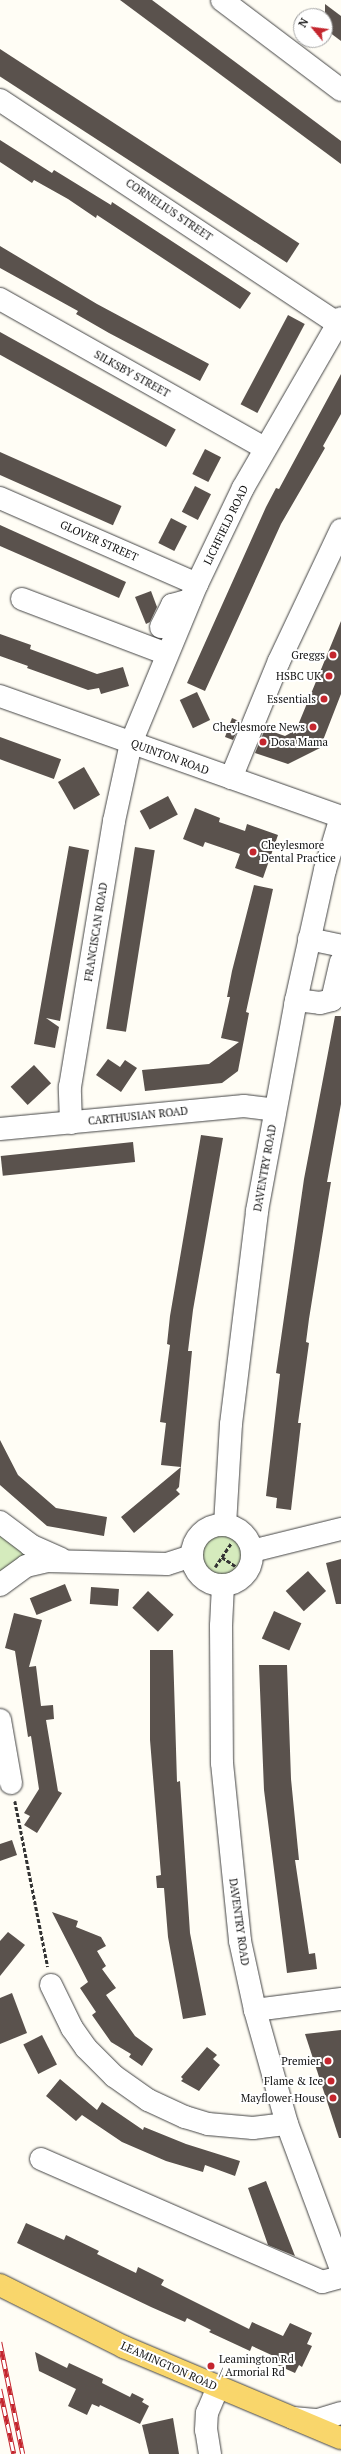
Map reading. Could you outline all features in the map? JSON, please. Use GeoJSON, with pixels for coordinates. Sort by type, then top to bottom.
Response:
{"type":"FeatureCollection","features":[{"type":"Feature","properties":{"kind":"main road","name":"LEAMINGTON ROAD"},"geometry":{"type":"LineString","coordinates":[[9,2289],[124,2346],[341,2438]]}},
{"type":"Feature","properties":{"kind":"street"},"geometry":{"type":"LineString","coordinates":[[222,0],[341,90]]}},
{"type":"Feature","properties":{"kind":"street","name":"CORNELIUS STREET"},"geometry":{"type":"LineString","coordinates":[[0,100],[339,320]]}},
{"type":"Feature","properties":{"kind":"street","name":"SILKSBY STREET"},"geometry":{"type":"LineString","coordinates":[[0,299],[264,448]]}},
{"type":"Feature","properties":{"kind":"street","name":"LICHFIELD ROAD"},"geometry":{"type":"LineString","coordinates":[[131,743],[194,592],[264,448],[339,320]]}},
{"type":"Feature","properties":{"kind":"street","name":"GLOVER STREET"},"geometry":{"type":"LineString","coordinates":[[0,498],[194,592]]}},
{"type":"Feature","properties":{"kind":"street"},"geometry":{"type":"LineString","coordinates":[[232,778],[279,661],[341,530]]}},
{"type":"Feature","properties":{"kind":"street"},"geometry":{"type":"LineString","coordinates":[[161,627],[172,605],[194,592]]}},
{"type":"Feature","properties":{"kind":"street"},"geometry":{"type":"LineString","coordinates":[[22,599],[167,654]]}},
{"type":"Feature","properties":{"kind":"street","name":"QUINTON ROAD"},"geometry":{"type":"LineString","coordinates":[[0,696],[341,817]]}},
{"type":"Feature","properties":{"kind":"street","name":"FRANCISCAN ROAD"},"geometry":{"type":"LineString","coordinates":[[71,1123],[70,1087],[120,793],[131,743]]}},
{"type":"Feature","properties":{"kind":"street","name":"DAVENTRY ROAD"},"geometry":{"type":"LineString","coordinates":[[232,1528],[231,1424],[243,1313],[275,1110],[296,1000],[325,870],[341,817]]}},
{"type":"Feature","properties":{"kind":"street"},"geometry":{"type":"LineString","coordinates":[[309,939],[341,946]]}},
{"type":"Feature","properties":{"kind":"street"},"geometry":{"type":"LineString","coordinates":[[296,1000],[320,1003],[332,1000],[341,962]]}},
{"type":"Feature","properties":{"kind":"street","name":"CARTHUSIAN ROAD"},"geometry":{"type":"LineString","coordinates":[[0,1129],[244,1106],[275,1110]]}},
{"type":"Feature","properties":{"kind":"street"},"geometry":{"type":"LineString","coordinates":[[0,1522],[30,1545],[64,1560]]}},
{"type":"Feature","properties":{"kind":"street"},"geometry":{"type":"LineString","coordinates":[[210,1528],[232,1528],[248,1540],[252,1551],[252,1560],[246,1573],[236,1582],[215,1583],[196,1570],[192,1556],[194,1545],[200,1536],[210,1528]]}},
{"type":"Feature","properties":{"kind":"street"},"geometry":{"type":"LineString","coordinates":[[252,1551],[341,1529]]}},
{"type":"Feature","properties":{"kind":"street"},"geometry":{"type":"LineString","coordinates":[[0,1585],[26,1566],[64,1560],[167,1564],[192,1556]]}},
{"type":"Feature","properties":{"kind":"street","name":"DAVENTRY ROAD"},"geometry":{"type":"LineString","coordinates":[[215,1583],[220,1655],[224,1783],[240,1941],[255,2010],[287,2124],[341,2269]]}},
{"type":"Feature","properties":{"kind":"street"},"geometry":{"type":"LineString","coordinates":[[0,1720],[11,1783]]}},
{"type":"Feature","properties":{"kind":"street"},"geometry":{"type":"LineString","coordinates":[[51,1985],[72,2028],[86,2048],[114,2076],[148,2100],[185,2117],[215,2125],[253,2128],[287,2124]]}},
{"type":"Feature","properties":{"kind":"street"},"geometry":{"type":"LineString","coordinates":[[255,2010],[341,1999]]}},
{"type":"Feature","properties":{"kind":"street"},"geometry":{"type":"LineString","coordinates":[[41,2159],[322,2282],[341,2277]]}},
{"type":"Feature","properties":{"kind":"street"},"geometry":{"type":"LineString","coordinates":[[210,2454],[206,2430],[207,2413],[218,2387]]}},
{"type":"Feature","properties":{"kind":"street"},"geometry":{"type":"LineString","coordinates":[[292,2418],[318,2420],[341,2413]]}},
{"type":"Feature","properties":{"kind":"path"},"geometry":{"type":"LineString","coordinates":[[215,1583],[232,1528]]}},
{"type":"Feature","properties":{"kind":"path"},"geometry":{"type":"LineString","coordinates":[[222,1557],[246,1573]]}},
{"type":"Feature","properties":{"kind":"path"},"geometry":{"type":"LineString","coordinates":[[11,1783],[51,1985]]}},
{"type":"Feature","properties":{"kind":"green space"},"geometry":{"type":"Polygon","coordinates":[[[0,1532],[28,1555],[0,1573],[0,1532]]]}},
{"type":"Feature","properties":{"kind":"green space"},"geometry":{"type":"Polygon","coordinates":[[[222,1533],[235,1537],[241,1543],[245,1556],[241,1569],[235,1575],[222,1579],[209,1575],[203,1569],[199,1556],[203,1543],[209,1537],[222,1533]]]}},
{"type":"Feature","properties":{"kind":"building"},"geometry":{"type":"Polygon","coordinates":[[[120,0],[152,0],[341,141],[341,164],[120,0]]]}},
{"type":"Feature","properties":{"kind":"building"},"geometry":{"type":"Polygon","coordinates":[[[325,4],[330,8],[325,8],[325,4]]]}},
{"type":"Feature","properties":{"kind":"building"},"geometry":{"type":"Polygon","coordinates":[[[333,10],[341,16],[341,41],[333,35],[333,10]]]}},
{"type":"Feature","properties":{"kind":"building"},"geometry":{"type":"Polygon","coordinates":[[[0,49],[299,243],[287,263],[0,76],[0,49]]]}},
{"type":"Feature","properties":{"kind":"building"},"geometry":{"type":"Polygon","coordinates":[[[0,140],[52,173],[54,170],[111,205],[112,202],[251,293],[240,309],[97,215],[96,218],[68,199],[34,180],[32,183],[0,162],[0,140]]]}},
{"type":"Feature","properties":{"kind":"building"},"geometry":{"type":"Polygon","coordinates":[[[0,246],[97,304],[209,364],[200,381],[109,333],[76,314],[78,311],[0,268],[0,246]]]}},
{"type":"Feature","properties":{"kind":"building"},"geometry":{"type":"Polygon","coordinates":[[[288,315],[305,324],[257,413],[241,404],[288,315]]]}},
{"type":"Feature","properties":{"kind":"building"},"geometry":{"type":"Polygon","coordinates":[[[0,332],[176,429],[166,447],[0,355],[0,332]]]}},
{"type":"Feature","properties":{"kind":"building"},"geometry":{"type":"Polygon","coordinates":[[[341,374],[341,414],[323,446],[325,448],[281,524],[205,691],[187,683],[266,507],[276,488],[279,489],[341,374]]]}},
{"type":"Feature","properties":{"kind":"building"},"geometry":{"type":"Polygon","coordinates":[[[205,449],[221,457],[208,482],[192,474],[205,449]]]}},
{"type":"Feature","properties":{"kind":"building"},"geometry":{"type":"Polygon","coordinates":[[[0,452],[122,506],[113,525],[0,475],[0,452]]]}},
{"type":"Feature","properties":{"kind":"building"},"geometry":{"type":"Polygon","coordinates":[[[195,486],[211,494],[198,520],[182,512],[195,486]]]}},
{"type":"Feature","properties":{"kind":"building"},"geometry":{"type":"Polygon","coordinates":[[[171,518],[187,526],[174,551],[158,543],[171,518]]]}},
{"type":"Feature","properties":{"kind":"building"},"geometry":{"type":"Polygon","coordinates":[[[0,525],[126,582],[119,598],[0,546],[0,525]]]}},
{"type":"Feature","properties":{"kind":"building"},"geometry":{"type":"Polygon","coordinates":[[[151,591],[157,607],[150,622],[146,624],[135,597],[151,591]]]}},
{"type":"Feature","properties":{"kind":"building"},"geometry":{"type":"Polygon","coordinates":[[[341,621],[341,694],[320,748],[288,764],[255,753],[265,729],[285,736],[296,730],[341,621]]]}},
{"type":"Feature","properties":{"kind":"building"},"geometry":{"type":"Polygon","coordinates":[[[0,634],[31,645],[30,649],[97,674],[123,667],[129,686],[101,694],[99,688],[88,690],[27,668],[28,666],[0,656],[0,634]]]}},
{"type":"Feature","properties":{"kind":"building"},"geometry":{"type":"Polygon","coordinates":[[[197,692],[210,720],[193,728],[180,700],[197,692]]]}},
{"type":"Feature","properties":{"kind":"building"},"geometry":{"type":"Polygon","coordinates":[[[232,718],[241,722],[233,740],[225,737],[232,718]]]}},
{"type":"Feature","properties":{"kind":"building"},"geometry":{"type":"Polygon","coordinates":[[[0,737],[61,759],[54,779],[0,759],[0,737]]]}},
{"type":"Feature","properties":{"kind":"building"},"geometry":{"type":"Polygon","coordinates":[[[84,767],[100,795],[74,810],[58,782],[84,767]]]}},
{"type":"Feature","properties":{"kind":"building"},"geometry":{"type":"Polygon","coordinates":[[[168,796],[178,815],[150,830],[140,811],[168,796]]]}},
{"type":"Feature","properties":{"kind":"building"},"geometry":{"type":"Polygon","coordinates":[[[195,808],[220,818],[219,822],[245,831],[247,824],[278,835],[263,878],[235,868],[240,854],[205,842],[203,847],[183,839],[195,808]]]}},
{"type":"Feature","properties":{"kind":"building"},"geometry":{"type":"Polygon","coordinates":[[[69,846],[89,850],[60,1021],[46,1018],[59,1027],[55,1048],[34,1044],[69,846]]]}},
{"type":"Feature","properties":{"kind":"building"},"geometry":{"type":"Polygon","coordinates":[[[135,847],[155,850],[126,1032],[106,1029],[135,847]]]}},
{"type":"Feature","properties":{"kind":"building"},"geometry":{"type":"Polygon","coordinates":[[[254,885],[273,889],[246,1012],[249,1013],[238,1071],[222,1083],[145,1091],[142,1070],[209,1064],[239,1042],[221,1038],[230,997],[227,997],[232,971],[254,885]]]}},
{"type":"Feature","properties":{"kind":"building"},"geometry":{"type":"Polygon","coordinates":[[[335,1016],[341,1016],[341,1104],[327,1182],[331,1182],[306,1342],[309,1343],[298,1423],[301,1423],[291,1510],[276,1508],[277,1498],[266,1496],[280,1374],[276,1373],[304,1179],[335,1016]]]}},
{"type":"Feature","properties":{"kind":"building"},"geometry":{"type":"Polygon","coordinates":[[[108,1059],[120,1067],[125,1060],[137,1068],[121,1092],[96,1075],[108,1059]]]}},
{"type":"Feature","properties":{"kind":"building"},"geometry":{"type":"Polygon","coordinates":[[[34,1065],[51,1083],[28,1105],[11,1087],[34,1065]]]}},
{"type":"Feature","properties":{"kind":"building"},"geometry":{"type":"Polygon","coordinates":[[[201,1135],[223,1138],[193,1310],[188,1351],[192,1351],[181,1467],[161,1465],[166,1423],[160,1422],[170,1345],[167,1344],[170,1316],[201,1135]]]}},
{"type":"Feature","properties":{"kind":"building"},"geometry":{"type":"Polygon","coordinates":[[[133,1142],[135,1162],[3,1176],[1,1156],[133,1142]]]}},
{"type":"Feature","properties":{"kind":"building"},"geometry":{"type":"Polygon","coordinates":[[[0,1440],[18,1475],[56,1508],[107,1517],[104,1536],[47,1526],[0,1485],[0,1440]]]}},
{"type":"Feature","properties":{"kind":"building"},"geometry":{"type":"Polygon","coordinates":[[[181,1467],[179,1487],[176,1490],[180,1494],[134,1533],[121,1517],[181,1467]]]}},
{"type":"Feature","properties":{"kind":"building"},"geometry":{"type":"Polygon","coordinates":[[[341,1559],[341,1604],[336,1604],[326,1563],[341,1559]]]}},
{"type":"Feature","properties":{"kind":"building"},"geometry":{"type":"Polygon","coordinates":[[[308,1571],[326,1591],[304,1611],[286,1591],[308,1571]]]}},
{"type":"Feature","properties":{"kind":"building"},"geometry":{"type":"Polygon","coordinates":[[[65,1584],[72,1601],[37,1615],[30,1598],[65,1584]]]}},
{"type":"Feature","properties":{"kind":"building"},"geometry":{"type":"Polygon","coordinates":[[[91,1587],[119,1589],[118,1606],[90,1604],[91,1587]]]}},
{"type":"Feature","properties":{"kind":"building"},"geometry":{"type":"Polygon","coordinates":[[[148,1591],[174,1615],[158,1632],[132,1608],[148,1591]]]}},
{"type":"Feature","properties":{"kind":"building"},"geometry":{"type":"Polygon","coordinates":[[[274,1611],[301,1623],[289,1651],[262,1638],[274,1611]]]}},
{"type":"Feature","properties":{"kind":"building"},"geometry":{"type":"Polygon","coordinates":[[[14,1613],[42,1620],[29,1667],[36,1666],[41,1706],[53,1705],[54,1719],[46,1720],[58,1791],[62,1793],[37,1833],[24,1825],[30,1816],[24,1813],[39,1789],[31,1736],[28,1737],[15,1651],[5,1648],[14,1613]]]}},
{"type":"Feature","properties":{"kind":"building"},"geometry":{"type":"Polygon","coordinates":[[[150,1650],[173,1650],[177,1782],[180,1781],[190,1933],[206,2015],[183,2019],[168,1937],[164,1888],[157,1888],[156,1876],[161,1875],[150,1740],[150,1650]]]}},
{"type":"Feature","properties":{"kind":"building"},"geometry":{"type":"Polygon","coordinates":[[[259,1665],[287,1665],[291,1779],[299,1860],[295,1860],[309,1954],[315,1953],[317,1969],[287,1973],[264,1790],[259,1665]]]}},
{"type":"Feature","properties":{"kind":"building"},"geometry":{"type":"Polygon","coordinates":[[[12,1840],[17,1855],[0,1861],[0,1844],[12,1840]]]}},
{"type":"Feature","properties":{"kind":"building"},"geometry":{"type":"Polygon","coordinates":[[[52,1912],[78,1921],[76,1927],[101,1937],[106,1946],[97,1951],[106,1966],[102,1969],[116,1988],[106,1995],[135,2036],[153,2049],[142,2066],[129,2057],[131,2054],[111,2042],[92,2015],[96,2012],[80,1988],[88,1982],[52,1912]]]}},
{"type":"Feature","properties":{"kind":"building"},"geometry":{"type":"Polygon","coordinates":[[[8,1932],[25,1945],[0,1976],[0,1941],[8,1932]]]}},
{"type":"Feature","properties":{"kind":"building"},"geometry":{"type":"Polygon","coordinates":[[[12,1993],[27,2033],[0,2044],[0,1998],[12,1993]]]}},
{"type":"Feature","properties":{"kind":"building"},"geometry":{"type":"Polygon","coordinates":[[[341,2030],[341,2138],[339,2138],[305,2034],[341,2030]]]}},
{"type":"Feature","properties":{"kind":"building"},"geometry":{"type":"Polygon","coordinates":[[[42,2035],[57,2064],[38,2074],[23,2045],[42,2035]]]}},
{"type":"Feature","properties":{"kind":"building"},"geometry":{"type":"Polygon","coordinates":[[[207,2047],[217,2055],[213,2059],[220,2065],[199,2091],[181,2081],[183,2079],[181,2077],[207,2047]]]}},
{"type":"Feature","properties":{"kind":"building"},"geometry":{"type":"Polygon","coordinates":[[[60,2079],[97,2110],[102,2102],[143,2130],[144,2127],[186,2144],[240,2161],[235,2176],[205,2165],[203,2172],[166,2161],[122,2142],[82,2115],[76,2121],[46,2096],[60,2079]]]}},
{"type":"Feature","properties":{"kind":"building"},"geometry":{"type":"Polygon","coordinates":[[[266,2181],[295,2256],[268,2245],[248,2188],[266,2181]]]}},
{"type":"Feature","properties":{"kind":"building"},"geometry":{"type":"Polygon","coordinates":[[[26,2223],[64,2240],[66,2235],[99,2251],[97,2254],[136,2273],[138,2267],[164,2280],[161,2285],[249,2329],[252,2322],[283,2336],[290,2323],[312,2333],[307,2344],[312,2346],[302,2367],[299,2365],[295,2373],[275,2364],[278,2358],[252,2346],[250,2351],[209,2332],[211,2330],[187,2318],[185,2322],[151,2307],[17,2243],[26,2223]]]}},
{"type":"Feature","properties":{"kind":"building"},"geometry":{"type":"Polygon","coordinates":[[[35,2352],[67,2368],[69,2363],[103,2379],[102,2383],[130,2397],[132,2393],[144,2399],[142,2402],[149,2406],[140,2424],[100,2405],[99,2407],[92,2404],[87,2415],[68,2406],[76,2389],[39,2371],[35,2352]]]}},
{"type":"Feature","properties":{"kind":"building"},"geometry":{"type":"Polygon","coordinates":[[[173,2418],[179,2454],[149,2454],[142,2425],[173,2418]]]}},
{"type":"Feature","properties":{"kind":"railway"},"geometry":{"type":"LineString","coordinates":[[0,2342],[23,2454]]}},
{"type":"Feature","properties":{"kind":"railway"},"geometry":{"type":"LineString","coordinates":[[0,2389],[14,2454]]}},
{"type":"Feature","properties":{"kind":"place","name":"Greggs"},"geometry":{"type":"Point","coordinates":[333,655]}},
{"type":"Feature","properties":{"kind":"place","name":"HSBC UK"},"geometry":{"type":"Point","coordinates":[329,676]}},
{"type":"Feature","properties":{"kind":"place","name":"Essentials"},"geometry":{"type":"Point","coordinates":[324,699]}},
{"type":"Feature","properties":{"kind":"place","name":"Cheylesmore News"},"geometry":{"type":"Point","coordinates":[313,727]}},
{"type":"Feature","properties":{"kind":"place","name":"Dosa Mama"},"geometry":{"type":"Point","coordinates":[263,742]}},
{"type":"Feature","properties":{"kind":"place","name":"Cheylesmore Dental Practice"},"geometry":{"type":"Point","coordinates":[253,852]}},
{"type":"Feature","properties":{"kind":"place","name":"Premier"},"geometry":{"type":"Point","coordinates":[328,2061]}},
{"type":"Feature","properties":{"kind":"place","name":"Flame & Ice"},"geometry":{"type":"Point","coordinates":[331,2081]}},
{"type":"Feature","properties":{"kind":"place","name":"Mayflower House"},"geometry":{"type":"Point","coordinates":[333,2098]}},
{"type":"Feature","properties":{"kind":"place","name":"Leamington Rd / Armorial Rd"},"geometry":{"type":"Point","coordinates":[211,2366]}}]}
